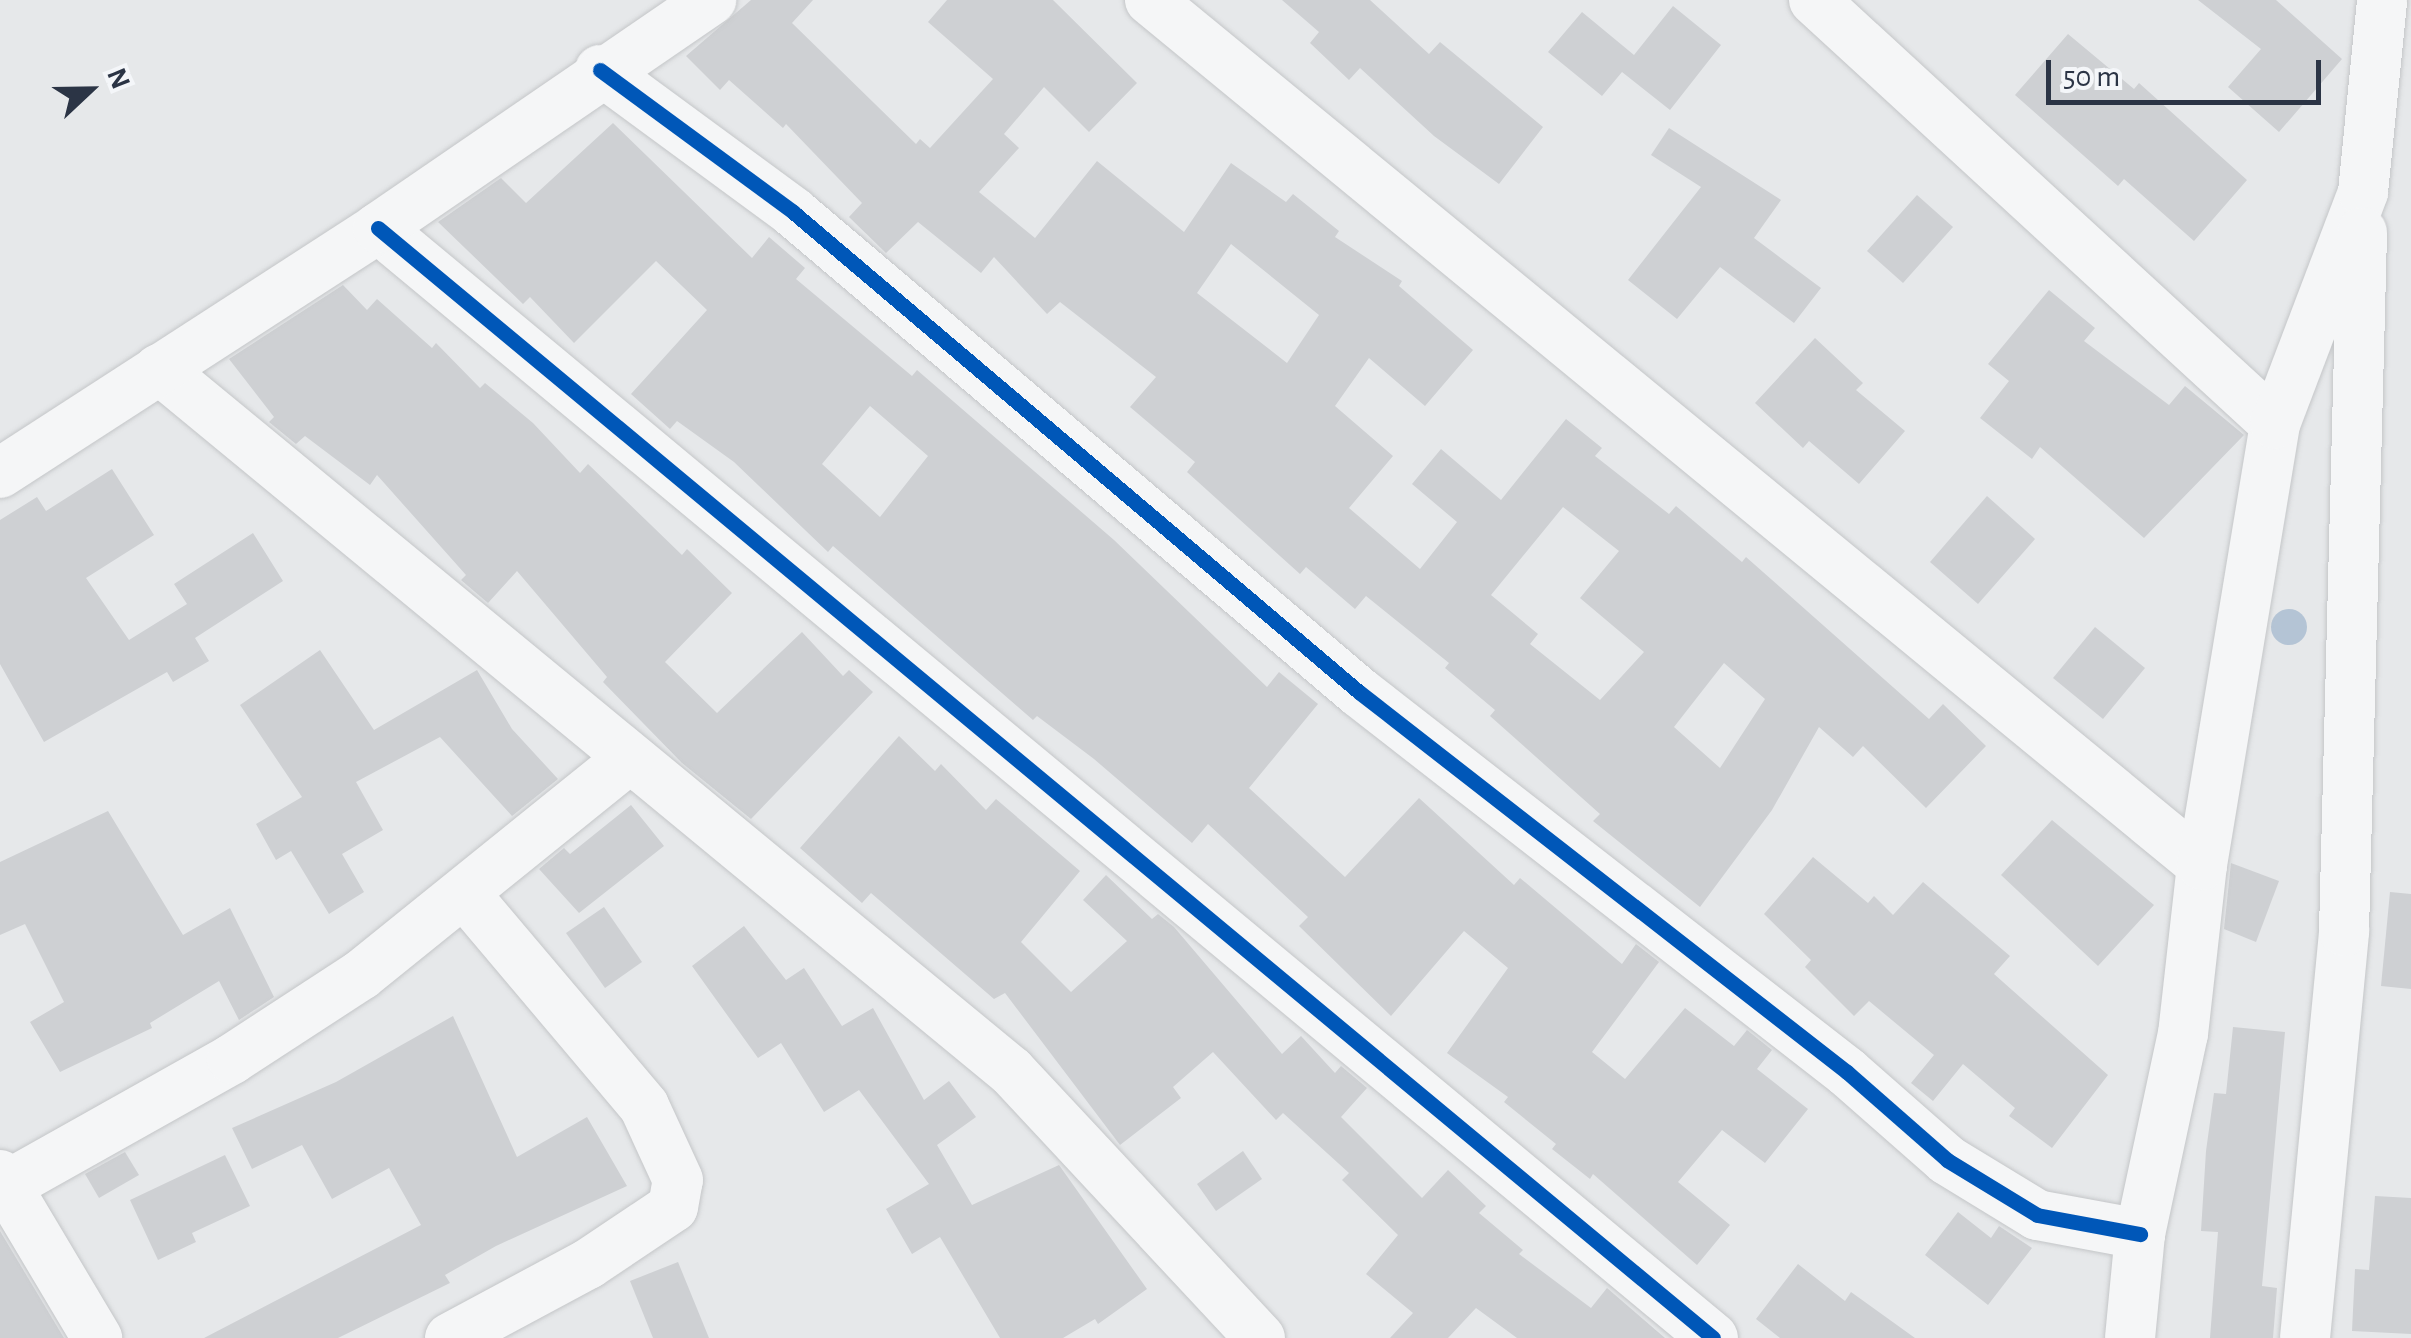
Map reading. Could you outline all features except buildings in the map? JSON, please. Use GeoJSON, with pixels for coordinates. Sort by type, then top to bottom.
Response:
{"type":"FeatureCollection","features":[{"type":"Feature","properties":{"kind":"street"},"geometry":{"type":"LineString","coordinates":[[0,472],[378,228],[600,70],[711,0]]}},
{"type":"Feature","properties":{"kind":"street"},"geometry":{"type":"LineString","coordinates":[[1150,0],[2202,865]]}},
{"type":"Feature","properties":{"kind":"street"},"geometry":{"type":"LineString","coordinates":[[1814,0],[2275,424]]}},
{"type":"Feature","properties":{"kind":"street"},"geometry":{"type":"LineString","coordinates":[[2305,1338],[2344,932],[2364,192],[2382,0]]}},
{"type":"Feature","properties":{"kind":"street"},"geometry":{"type":"LineString","coordinates":[[600,70],[793,212],[1358,692],[1847,1072],[1947,1160],[2037,1215],[2140,1234]]}},
{"type":"Feature","properties":{"kind":"street"},"geometry":{"type":"LineString","coordinates":[[2130,1338],[2140,1234],[2183,1034],[2202,865],[2275,424],[2364,192]]}},
{"type":"Feature","properties":{"kind":"street"},"geometry":{"type":"LineString","coordinates":[[378,228],[1713,1338]]}},
{"type":"Feature","properties":{"kind":"street"},"geometry":{"type":"LineString","coordinates":[[159,370],[1010,1070],[1233,1330]]}},
{"type":"Feature","properties":{"kind":"street"},"geometry":{"type":"LineString","coordinates":[[97,1338],[3,1180],[232,1059],[361,975],[629,760]]}},
{"type":"Feature","properties":{"kind":"street"},"geometry":{"type":"LineString","coordinates":[[450,1338],[588,1264],[673,1207],[678,1180],[644,1106],[464,893]]}},
{"type":"Feature","properties":{"kind":"water"},"geometry":{"type":"Polygon","coordinates":[[[2289,609],[2301,615],[2307,627],[2301,639],[2289,645],[2277,639],[2271,627],[2277,615],[2289,609]]]}},
{"type":"Feature","properties":{"kind":"cycle path"},"geometry":{"type":"LineString","coordinates":[[600,70],[793,212],[1359,692],[1847,1072],[1947,1160],[2037,1215],[2140,1234]]}},
{"type":"Feature","properties":{"kind":"cycle path"},"geometry":{"type":"LineString","coordinates":[[378,228],[1713,1338]]}}]}
